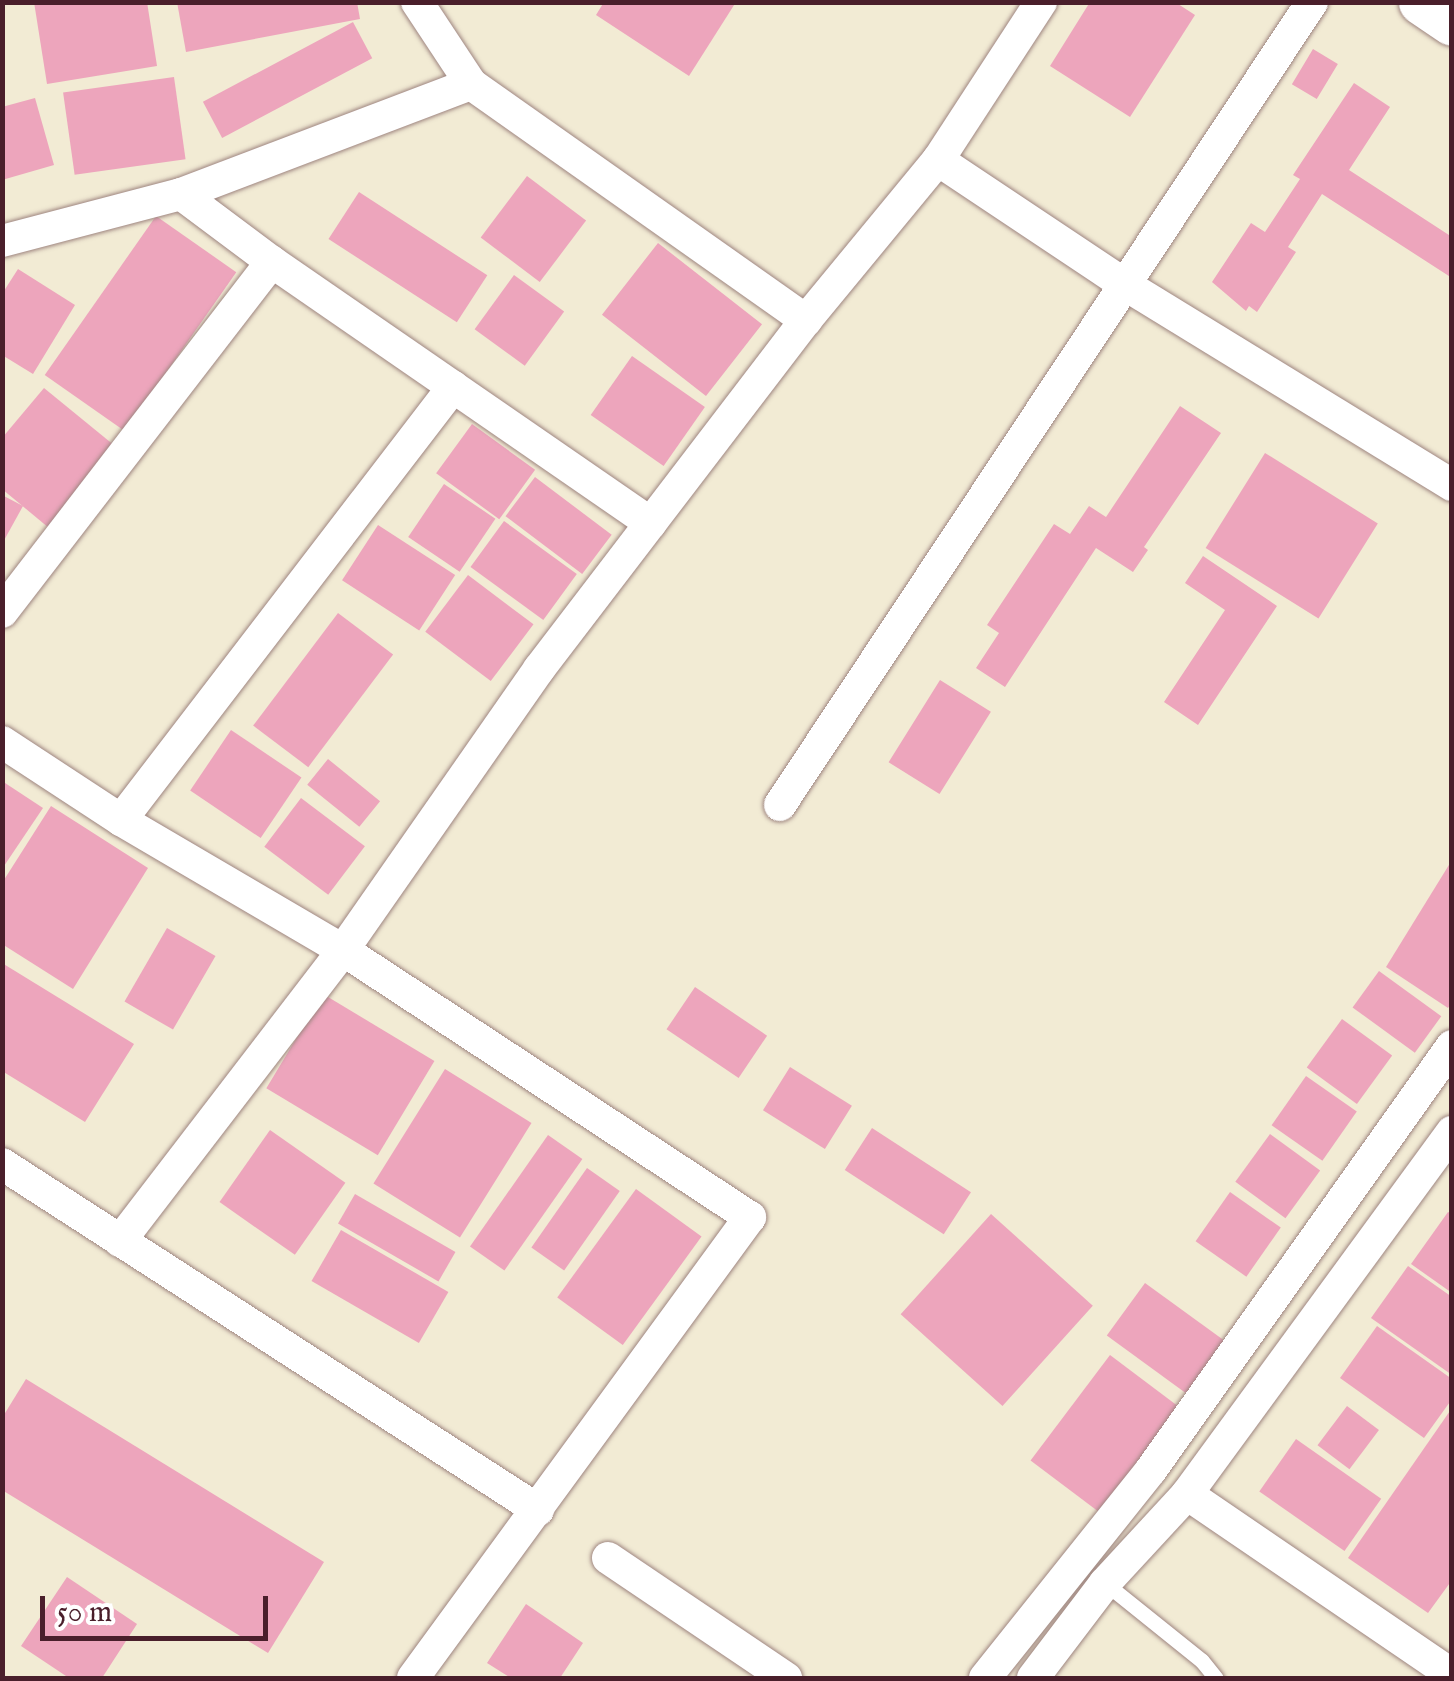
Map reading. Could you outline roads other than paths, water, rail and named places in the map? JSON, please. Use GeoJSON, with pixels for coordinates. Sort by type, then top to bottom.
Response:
{"type":"FeatureCollection","features":[{"type":"Feature","properties":{"kind":"street"},"geometry":{"type":"LineString","coordinates":[[418,2],[470,84],[806,320]]}},
{"type":"Feature","properties":{"kind":"street"},"geometry":{"type":"LineString","coordinates":[[120,1241],[343,950],[539,669],[806,320],[938,160],[1041,2]]}},
{"type":"Feature","properties":{"kind":"street"},"geometry":{"type":"LineString","coordinates":[[780,805],[1312,2]]}},
{"type":"Feature","properties":{"kind":"street"},"geometry":{"type":"LineString","coordinates":[[1420,2],[1452,23]]}},
{"type":"Feature","properties":{"kind":"street"},"geometry":{"type":"LineString","coordinates":[[2,242],[181,194],[470,84]]}},
{"type":"Feature","properties":{"kind":"street"},"geometry":{"type":"LineString","coordinates":[[938,160],[1124,284],[1452,485]]}},
{"type":"Feature","properties":{"kind":"street"},"geometry":{"type":"LineString","coordinates":[[181,194],[272,262],[651,523]]}},
{"type":"Feature","properties":{"kind":"street"},"geometry":{"type":"LineString","coordinates":[[2,612],[272,262]]}},
{"type":"Feature","properties":{"kind":"street"},"geometry":{"type":"LineString","coordinates":[[121,820],[453,388]]}},
{"type":"Feature","properties":{"kind":"street"},"geometry":{"type":"LineString","coordinates":[[2,742],[121,820],[343,950],[750,1217],[413,1678]]}},
{"type":"Feature","properties":{"kind":"street"},"geometry":{"type":"LineString","coordinates":[[984,1678],[1151,1470],[1452,1046]]}},
{"type":"Feature","properties":{"kind":"street"},"geometry":{"type":"LineString","coordinates":[[1033,1678],[1105,1583],[1187,1494],[1452,1132]]}},
{"type":"Feature","properties":{"kind":"street"},"geometry":{"type":"LineString","coordinates":[[2,1164],[538,1510]]}},
{"type":"Feature","properties":{"kind":"street"},"geometry":{"type":"LineString","coordinates":[[1187,1494],[1447,1662]]}},
{"type":"Feature","properties":{"kind":"street"},"geometry":{"type":"LineString","coordinates":[[608,1558],[786,1678]]}},
{"type":"Feature","properties":{"kind":"lane"},"geometry":{"type":"LineString","coordinates":[[1105,1583],[1202,1661],[1216,1678]]}}]}
